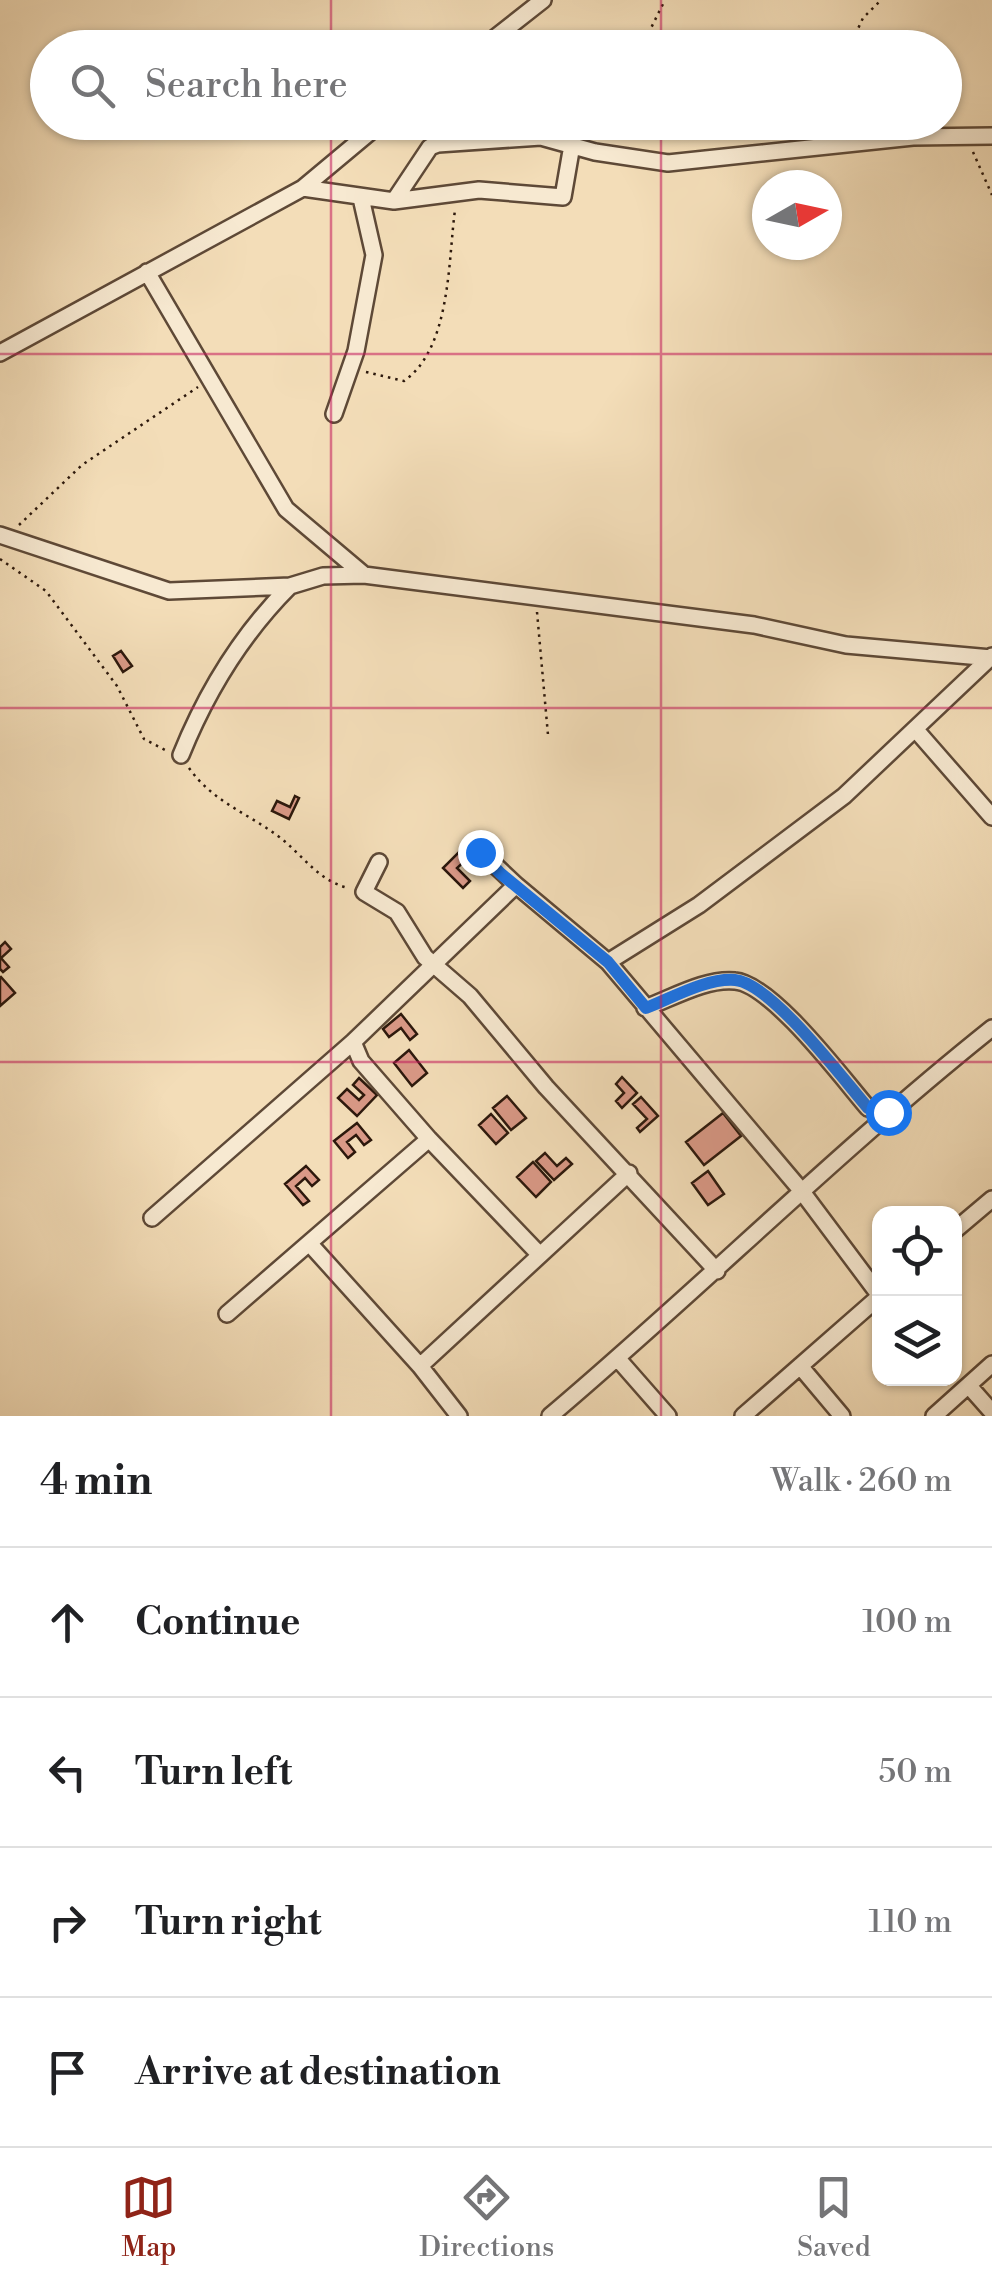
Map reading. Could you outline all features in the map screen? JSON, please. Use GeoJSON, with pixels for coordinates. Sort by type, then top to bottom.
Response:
{"type":"FeatureCollection","features":[{"type":"Feature","properties":{"kind":"street"},"geometry":{"type":"LineString","coordinates":[[505,30],[543,0]]}},
{"type":"Feature","properties":{"kind":"street"},"geometry":{"type":"LineString","coordinates":[[962,136],[992,136]]}},
{"type":"Feature","properties":{"kind":"street"},"geometry":{"type":"LineString","coordinates":[[0,353],[303,188],[360,140]]}},
{"type":"Feature","properties":{"kind":"street"},"geometry":{"type":"LineString","coordinates":[[394,201],[434,144],[495,140]]}},
{"type":"Feature","properties":{"kind":"street"},"geometry":{"type":"LineString","coordinates":[[553,140],[668,163],[886,140]]}},
{"type":"Feature","properties":{"kind":"street"},"geometry":{"type":"LineString","coordinates":[[303,188],[394,201],[504,189],[563,196],[572,145]]}},
{"type":"Feature","properties":{"kind":"street"},"geometry":{"type":"LineString","coordinates":[[334,414],[351,367],[374,254],[360,198]]}},
{"type":"Feature","properties":{"kind":"street"},"geometry":{"type":"LineString","coordinates":[[147,272],[286,509],[364,575]]}},
{"type":"Feature","properties":{"kind":"street"},"geometry":{"type":"LineString","coordinates":[[2,537],[88,561],[170,591],[290,586],[323,576],[364,575],[754,625],[846,645],[992,657]]}},
{"type":"Feature","properties":{"kind":"street"},"geometry":{"type":"LineString","coordinates":[[181,755],[193,724],[240,645],[290,586]]}},
{"type":"Feature","properties":{"kind":"street"},"geometry":{"type":"LineString","coordinates":[[608,962],[762,860],[844,796],[992,657]]}},
{"type":"Feature","properties":{"kind":"street"},"geometry":{"type":"LineString","coordinates":[[916,730],[992,817]]}},
{"type":"Feature","properties":{"kind":"street"},"geometry":{"type":"LineString","coordinates":[[480,852],[608,962],[800,1189],[880,1296],[743,1416]]}},
{"type":"Feature","properties":{"kind":"street"},"geometry":{"type":"LineString","coordinates":[[379,862],[364,892],[396,912],[434,966],[470,996],[546,1087],[717,1272]]}},
{"type":"Feature","properties":{"kind":"street"},"geometry":{"type":"LineString","coordinates":[[152,1218],[353,1042],[516,885]]}},
{"type":"Feature","properties":{"kind":"street"},"geometry":{"type":"LineString","coordinates":[[646,1008],[718,981],[739,980],[803,1029],[868,1108],[888,1112]]}},
{"type":"Feature","properties":{"kind":"street"},"geometry":{"type":"LineString","coordinates":[[550,1416],[717,1272],[800,1189],[992,1028]]}},
{"type":"Feature","properties":{"kind":"street"},"geometry":{"type":"LineString","coordinates":[[353,1042],[361,1060],[429,1139],[538,1252]]}},
{"type":"Feature","properties":{"kind":"street"},"geometry":{"type":"LineString","coordinates":[[227,1314],[429,1139]]}},
{"type":"Feature","properties":{"kind":"street"},"geometry":{"type":"LineString","coordinates":[[420,1366],[538,1252],[628,1173]]}},
{"type":"Feature","properties":{"kind":"street"},"geometry":{"type":"LineString","coordinates":[[962,1224],[992,1199]]}},
{"type":"Feature","properties":{"kind":"street"},"geometry":{"type":"LineString","coordinates":[[309,1244],[420,1366],[459,1416]]}},
{"type":"Feature","properties":{"kind":"street"},"geometry":{"type":"LineString","coordinates":[[618,1359],[668,1416]]}},
{"type":"Feature","properties":{"kind":"street"},"geometry":{"type":"LineString","coordinates":[[934,1416],[992,1364]]}},
{"type":"Feature","properties":{"kind":"street"},"geometry":{"type":"LineString","coordinates":[[800,1366],[842,1416]]}},
{"type":"Feature","properties":{"kind":"street"},"geometry":{"type":"LineString","coordinates":[[968,1386],[992,1412]]}},
{"type":"Feature","properties":{"kind":"path"},"geometry":{"type":"LineString","coordinates":[[650,30],[665,0]]}},
{"type":"Feature","properties":{"kind":"path"},"geometry":{"type":"LineString","coordinates":[[857,30],[881,0]]}},
{"type":"Feature","properties":{"kind":"path"},"geometry":{"type":"LineString","coordinates":[[966,136],[992,195]]}},
{"type":"Feature","properties":{"kind":"path"},"geometry":{"type":"LineString","coordinates":[[351,367],[404,381],[430,350],[441,308],[457,194]]}},
{"type":"Feature","properties":{"kind":"path"},"geometry":{"type":"LineString","coordinates":[[2,537],[82,465],[211,377]]}},
{"type":"Feature","properties":{"kind":"path"},"geometry":{"type":"LineString","coordinates":[[536,596],[548,735]]}},
{"type":"Feature","properties":{"kind":"building"},"geometry":{"type":"Polygon","coordinates":[[[121,651],[132,666],[123,672],[113,656],[121,651]]]}},
{"type":"Feature","properties":{"kind":"building"},"geometry":{"type":"Polygon","coordinates":[[[295,796],[299,798],[289,819],[272,811],[277,801],[290,807],[295,796]]]}},
{"type":"Feature","properties":{"kind":"building"},"geometry":{"type":"Polygon","coordinates":[[[461,850],[468,858],[457,868],[470,881],[463,888],[443,868],[461,850]]]}},
{"type":"Feature","properties":{"kind":"building"},"geometry":{"type":"Polygon","coordinates":[[[5,942],[11,949],[1,958],[9,967],[3,972],[0,969],[0,947],[5,942]]]}},
{"type":"Feature","properties":{"kind":"building"},"geometry":{"type":"Polygon","coordinates":[[[0,978],[15,993],[0,1006],[0,978]]]}},
{"type":"Feature","properties":{"kind":"building"},"geometry":{"type":"Polygon","coordinates":[[[401,1014],[417,1034],[410,1040],[401,1028],[389,1037],[383,1029],[401,1014]]]}},
{"type":"Feature","properties":{"kind":"building"},"geometry":{"type":"Polygon","coordinates":[[[409,1050],[427,1073],[412,1086],[394,1063],[409,1050]]]}},
{"type":"Feature","properties":{"kind":"building"},"geometry":{"type":"Polygon","coordinates":[[[622,1077],[637,1093],[622,1108],[616,1101],[624,1093],[616,1084],[622,1077]]]}},
{"type":"Feature","properties":{"kind":"building"},"geometry":{"type":"Polygon","coordinates":[[[359,1078],[377,1095],[357,1116],[338,1098],[347,1089],[359,1100],[364,1095],[353,1085],[359,1078]]]}},
{"type":"Feature","properties":{"kind":"building"},"geometry":{"type":"Polygon","coordinates":[[[507,1096],[526,1118],[511,1130],[493,1108],[507,1096]]]}},
{"type":"Feature","properties":{"kind":"building"},"geometry":{"type":"Polygon","coordinates":[[[641,1097],[658,1116],[640,1132],[637,1128],[647,1119],[633,1104],[641,1097]]]}},
{"type":"Feature","properties":{"kind":"building"},"geometry":{"type":"Polygon","coordinates":[[[723,1113],[741,1136],[704,1165],[686,1142],[723,1113]]]}},
{"type":"Feature","properties":{"kind":"building"},"geometry":{"type":"Polygon","coordinates":[[[491,1114],[508,1133],[496,1144],[479,1125],[491,1114]]]}},
{"type":"Feature","properties":{"kind":"building"},"geometry":{"type":"Polygon","coordinates":[[[357,1123],[371,1140],[364,1145],[356,1135],[347,1142],[355,1152],[348,1158],[334,1141],[357,1123]]]}},
{"type":"Feature","properties":{"kind":"building"},"geometry":{"type":"Polygon","coordinates":[[[545,1153],[557,1166],[566,1158],[572,1164],[554,1180],[536,1161],[545,1153]]]}},
{"type":"Feature","properties":{"kind":"building"},"geometry":{"type":"Polygon","coordinates":[[[533,1162],[551,1182],[536,1197],[517,1177],[533,1162]]]}},
{"type":"Feature","properties":{"kind":"building"},"geometry":{"type":"Polygon","coordinates":[[[306,1166],[319,1180],[312,1186],[305,1178],[296,1186],[309,1201],[303,1205],[285,1184],[306,1166]]]}},
{"type":"Feature","properties":{"kind":"building"},"geometry":{"type":"Polygon","coordinates":[[[708,1171],[724,1194],[708,1205],[692,1183],[708,1171]]]}},
{"type":"Feature","properties":{"kind":"route"},"geometry":{"type":"LineString","coordinates":[[480,852],[608,962],[646,1008],[718,981],[739,980],[803,1029],[868,1108],[888,1112]]}}]}
